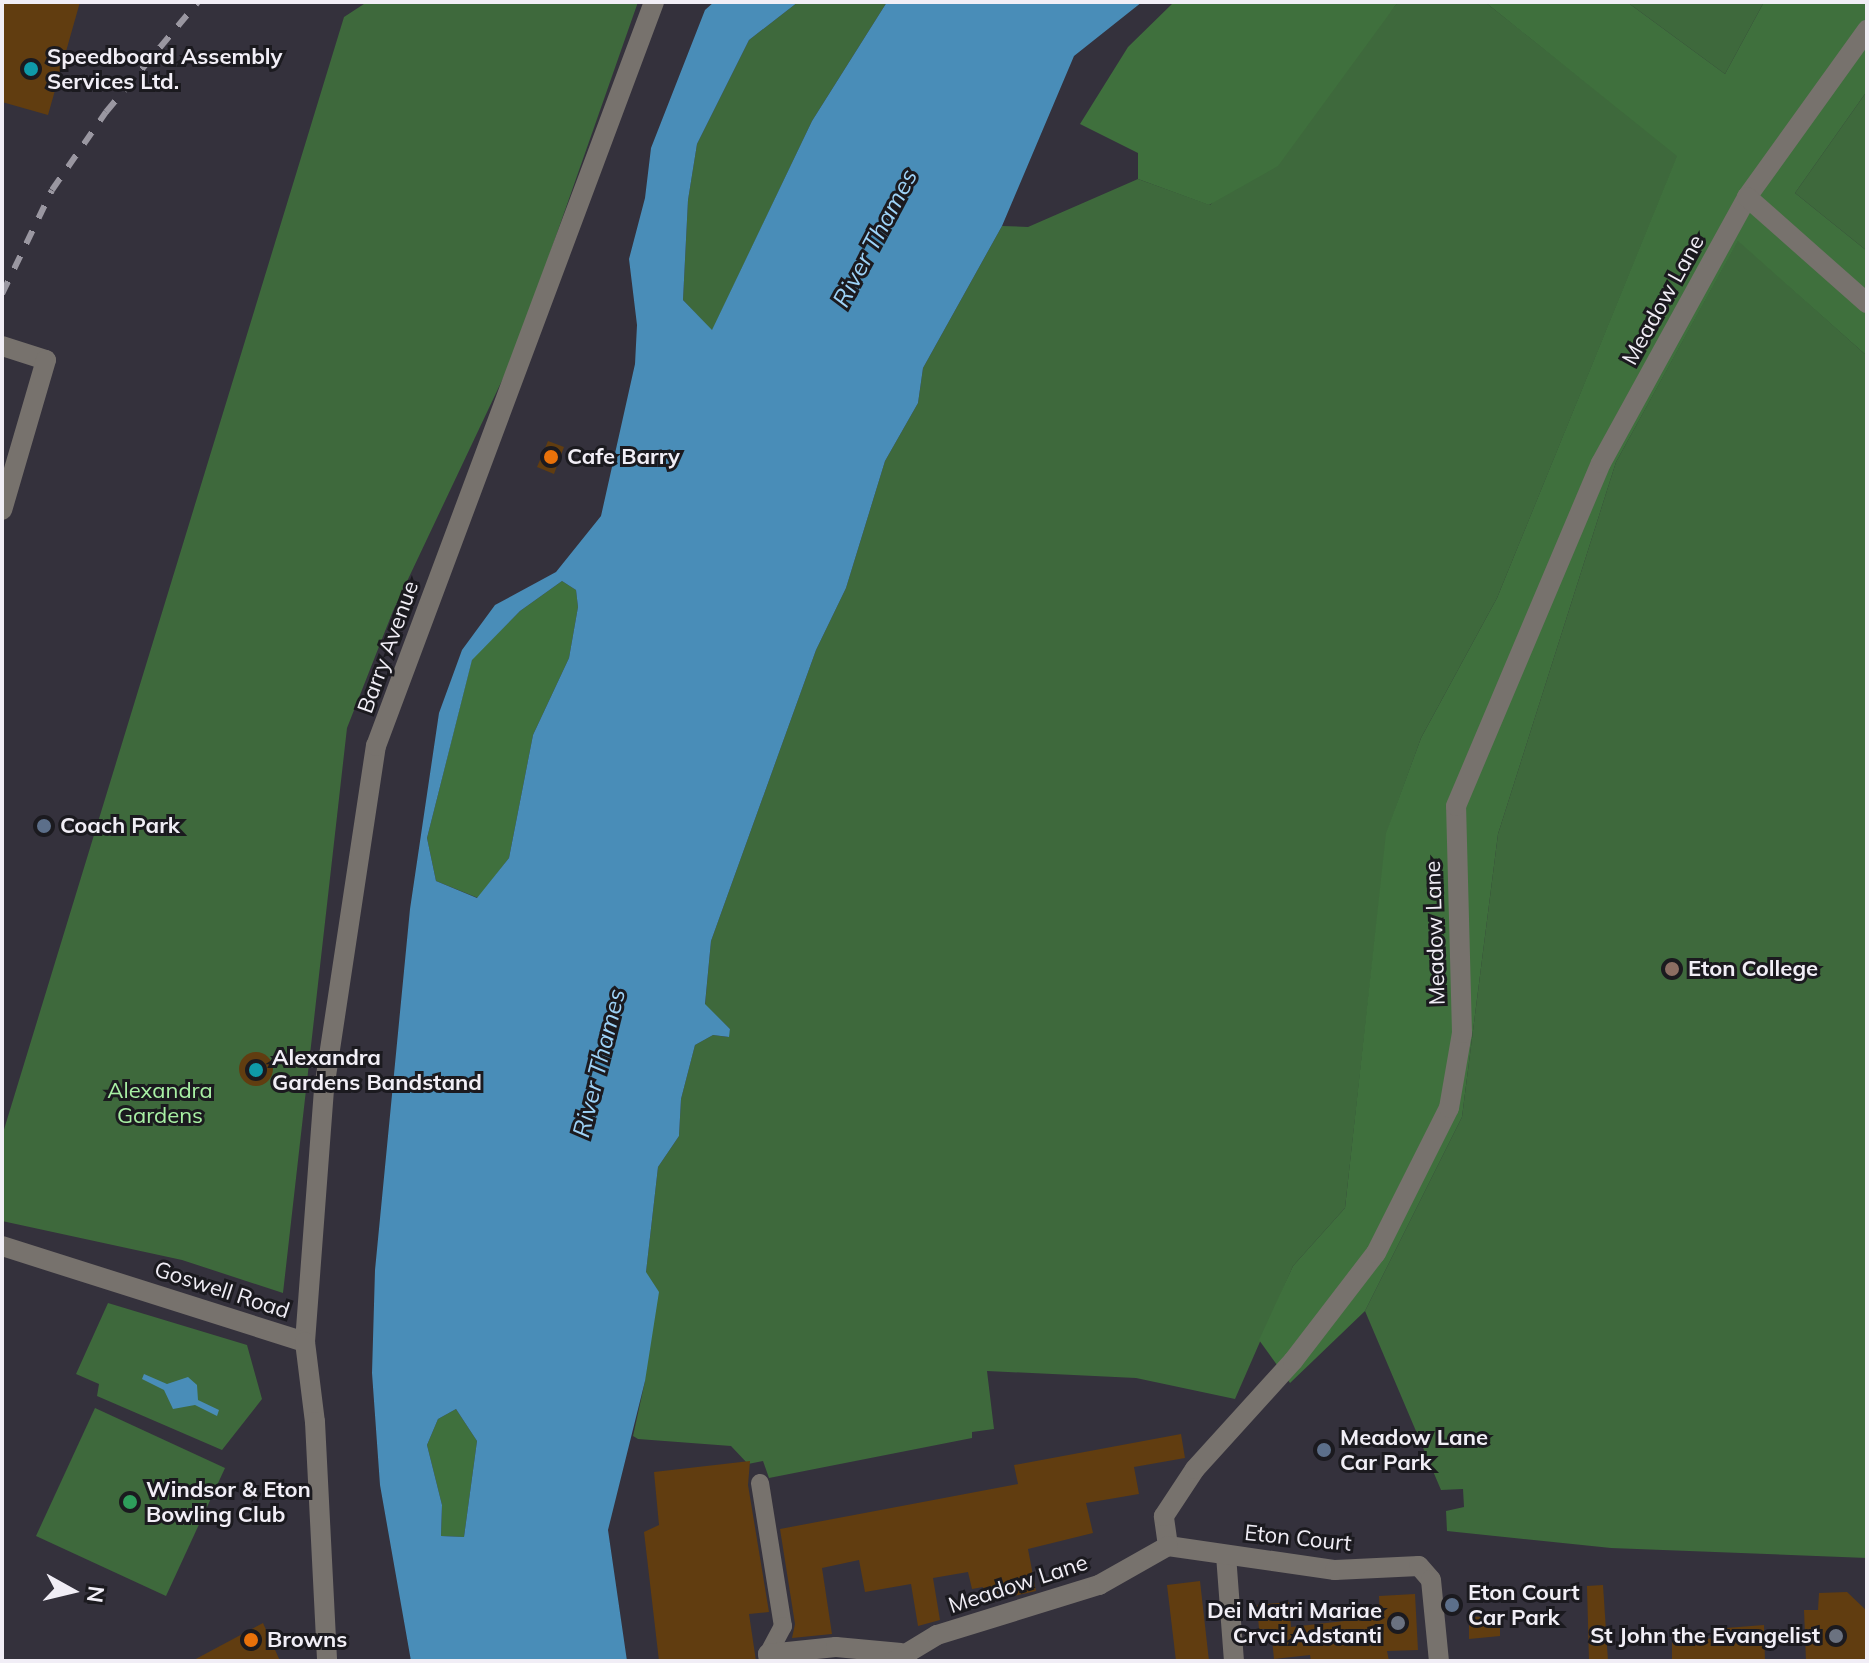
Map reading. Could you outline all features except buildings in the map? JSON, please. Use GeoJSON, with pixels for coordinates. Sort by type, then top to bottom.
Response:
{"type":"FeatureCollection","features":[{"type":"Feature","properties":{"kind":"street","name":"Barry Avenue"},"geometry":{"type":"LineString","coordinates":[[305,1342],[324,1089],[376,746],[654,2]]}},
{"type":"Feature","properties":{"kind":"street","name":"Meadow Lane"},"geometry":{"type":"LineString","coordinates":[[898,1657],[937,1635],[1099,1585],[1168,1546],[1164,1516],[1195,1469],[1293,1361],[1376,1253],[1449,1108],[1462,1033],[1456,806],[1601,463],[1747,197],[1867,30]]}},
{"type":"Feature","properties":{"kind":"street"},"geometry":{"type":"LineString","coordinates":[[1747,197],[1867,303]]}},
{"type":"Feature","properties":{"kind":"street"},"geometry":{"type":"LineString","coordinates":[[2,346],[46,360],[2,510]]}},
{"type":"Feature","properties":{"kind":"street","name":"Goswell Road"},"geometry":{"type":"LineString","coordinates":[[2,1246],[305,1342],[315,1422],[327,1661]]}},
{"type":"Feature","properties":{"kind":"street"},"geometry":{"type":"LineString","coordinates":[[760,1483],[783,1626],[769,1658]]}},
{"type":"Feature","properties":{"kind":"street","name":"Eton Court"},"geometry":{"type":"LineString","coordinates":[[1168,1546],[1335,1570],[1419,1566],[1431,1580],[1439,1661]]}},
{"type":"Feature","properties":{"kind":"street"},"geometry":{"type":"LineString","coordinates":[[1226,1555],[1234,1661]]}},
{"type":"Feature","properties":{"kind":"street"},"geometry":{"type":"LineString","coordinates":[[769,1658],[836,1647],[898,1657]]}},
{"type":"Feature","properties":{"kind":"green space","name":"Alexandra Gardens"},"geometry":{"type":"Polygon","coordinates":[[[367,2],[638,2],[515,353],[393,611],[347,728],[283,1293],[182,1260],[2,1221],[2,1136],[344,17],[367,2]]]}},
{"type":"Feature","properties":{"kind":"green space"},"geometry":{"type":"Polygon","coordinates":[[[798,2],[887,2],[812,121],[712,331],[683,300],[688,200],[697,144],[749,40],[798,2]]]}},
{"type":"Feature","properties":{"kind":"green space"},"geometry":{"type":"Polygon","coordinates":[[[1174,2],[1398,2],[1278,166],[1209,205],[1138,179],[1138,153],[1080,124],[1128,47],[1174,2]]]}},
{"type":"Feature","properties":{"kind":"green space"},"geometry":{"type":"Polygon","coordinates":[[[1398,2],[1485,2],[1678,155],[1497,598],[1421,738],[1387,832],[1345,1208],[1293,1266],[1235,1399],[1136,1378],[987,1371],[994,1429],[972,1432],[972,1438],[769,1478],[763,1461],[748,1464],[731,1446],[638,1439],[633,1436],[645,1381],[646,1272],[658,1167],[679,1136],[681,1099],[695,1045],[713,1035],[728,1037],[730,1029],[705,1005],[711,941],[816,650],[846,588],[885,461],[918,403],[923,368],[1002,226],[1028,227],[1138,179],[1210,205],[1347,66],[1398,2]]]}},
{"type":"Feature","properties":{"kind":"green space"},"geometry":{"type":"Polygon","coordinates":[[[1485,2],[1627,2],[1725,74],[1764,2],[1867,2],[1867,91],[1795,193],[1867,251],[1867,356],[1738,241],[1616,462],[1498,834],[1462,1117],[1365,1311],[1290,1383],[1259,1340],[1293,1266],[1345,1208],[1386,833],[1421,738],[1497,598],[1677,156],[1485,2]]]}},
{"type":"Feature","properties":{"kind":"green space"},"geometry":{"type":"Polygon","coordinates":[[[1627,2],[1764,2],[1725,74],[1627,2]]]}},
{"type":"Feature","properties":{"kind":"green space"},"geometry":{"type":"Polygon","coordinates":[[[1867,91],[1867,251],[1795,193],[1867,91]]]}},
{"type":"Feature","properties":{"kind":"green space","name":"Eton College"},"geometry":{"type":"Polygon","coordinates":[[[1738,240],[1867,356],[1867,1558],[1611,1548],[1447,1531],[1446,1511],[1464,1507],[1463,1489],[1441,1490],[1365,1311],[1462,1117],[1498,834],[1616,462],[1738,240]]]}},
{"type":"Feature","properties":{"kind":"green space"},"geometry":{"type":"Polygon","coordinates":[[[562,581],[576,590],[578,607],[569,658],[533,735],[509,858],[478,898],[436,881],[427,838],[472,659],[520,611],[562,581]]]}},
{"type":"Feature","properties":{"kind":"green space"},"geometry":{"type":"Polygon","coordinates":[[[108,1303],[247,1345],[262,1399],[222,1450],[97,1396],[99,1384],[76,1374],[108,1303]]]}},
{"type":"Feature","properties":{"kind":"green space","name":"Windsor & Eton Bowling Club"},"geometry":{"type":"Polygon","coordinates":[[[95,1408],[225,1468],[166,1596],[36,1536],[95,1408]]]}},
{"type":"Feature","properties":{"kind":"green space"},"geometry":{"type":"Polygon","coordinates":[[[456,1409],[477,1441],[464,1537],[441,1536],[442,1505],[427,1445],[438,1419],[456,1409]]]}},
{"type":"Feature","properties":{"kind":"water","name":"River Thames"},"geometry":{"type":"Polygon","coordinates":[[[714,2],[798,2],[749,40],[697,144],[688,200],[683,300],[712,330],[812,121],[887,2],[1142,2],[1074,56],[1002,226],[923,368],[918,403],[885,461],[846,588],[816,650],[711,941],[705,1004],[730,1029],[729,1037],[713,1035],[695,1045],[681,1099],[679,1136],[658,1167],[646,1272],[659,1292],[645,1381],[608,1530],[627,1661],[411,1661],[380,1485],[372,1373],[375,1270],[410,909],[439,713],[462,650],[495,605],[556,572],[601,516],[635,364],[637,325],[629,259],[645,198],[651,148],[705,10],[714,2]],[[562,581],[520,611],[472,660],[427,838],[436,881],[477,898],[509,858],[533,735],[569,658],[578,607],[576,590],[562,581]],[[456,1409],[438,1419],[427,1445],[442,1505],[441,1536],[464,1537],[477,1441],[456,1409]]]}},
{"type":"Feature","properties":{"kind":"water"},"geometry":{"type":"Polygon","coordinates":[[[144,1374],[167,1384],[188,1377],[197,1385],[198,1400],[219,1410],[217,1416],[195,1405],[173,1409],[164,1390],[142,1379],[144,1374]]]}},
{"type":"Feature","properties":{"kind":"railway"},"geometry":{"type":"LineString","coordinates":[[2,294],[52,190],[106,112],[198,2]]}},
{"type":"Feature","properties":{"kind":"place","name":"Speedboard Assembly Services Ltd."},"geometry":{"type":"Point","coordinates":[31,69]}},
{"type":"Feature","properties":{"kind":"place","name":"Cafe Barry"},"geometry":{"type":"Point","coordinates":[551,457]}},
{"type":"Feature","properties":{"kind":"place","name":"Coach Park"},"geometry":{"type":"Point","coordinates":[44,826]}},
{"type":"Feature","properties":{"kind":"place","name":"Eton College"},"geometry":{"type":"Point","coordinates":[1672,969]}},
{"type":"Feature","properties":{"kind":"place","name":"Alexandra Gardens Bandstand"},"geometry":{"type":"Point","coordinates":[256,1070]}},
{"type":"Feature","properties":{"kind":"place","name":"Meadow Lane Car Park"},"geometry":{"type":"Point","coordinates":[1324,1450]}},
{"type":"Feature","properties":{"kind":"place","name":"Windsor & Eton Bowling Club"},"geometry":{"type":"Point","coordinates":[130,1502]}},
{"type":"Feature","properties":{"kind":"place","name":"Eton Court Car Park"},"geometry":{"type":"Point","coordinates":[1452,1605]}},
{"type":"Feature","properties":{"kind":"place","name":"Dei Matri Mariae Crvci Adstanti"},"geometry":{"type":"Point","coordinates":[1398,1623]}},
{"type":"Feature","properties":{"kind":"place","name":"St John the Evangelist"},"geometry":{"type":"Point","coordinates":[1836,1636]}},
{"type":"Feature","properties":{"kind":"place","name":"Browns"},"geometry":{"type":"Point","coordinates":[251,1640]}}]}
